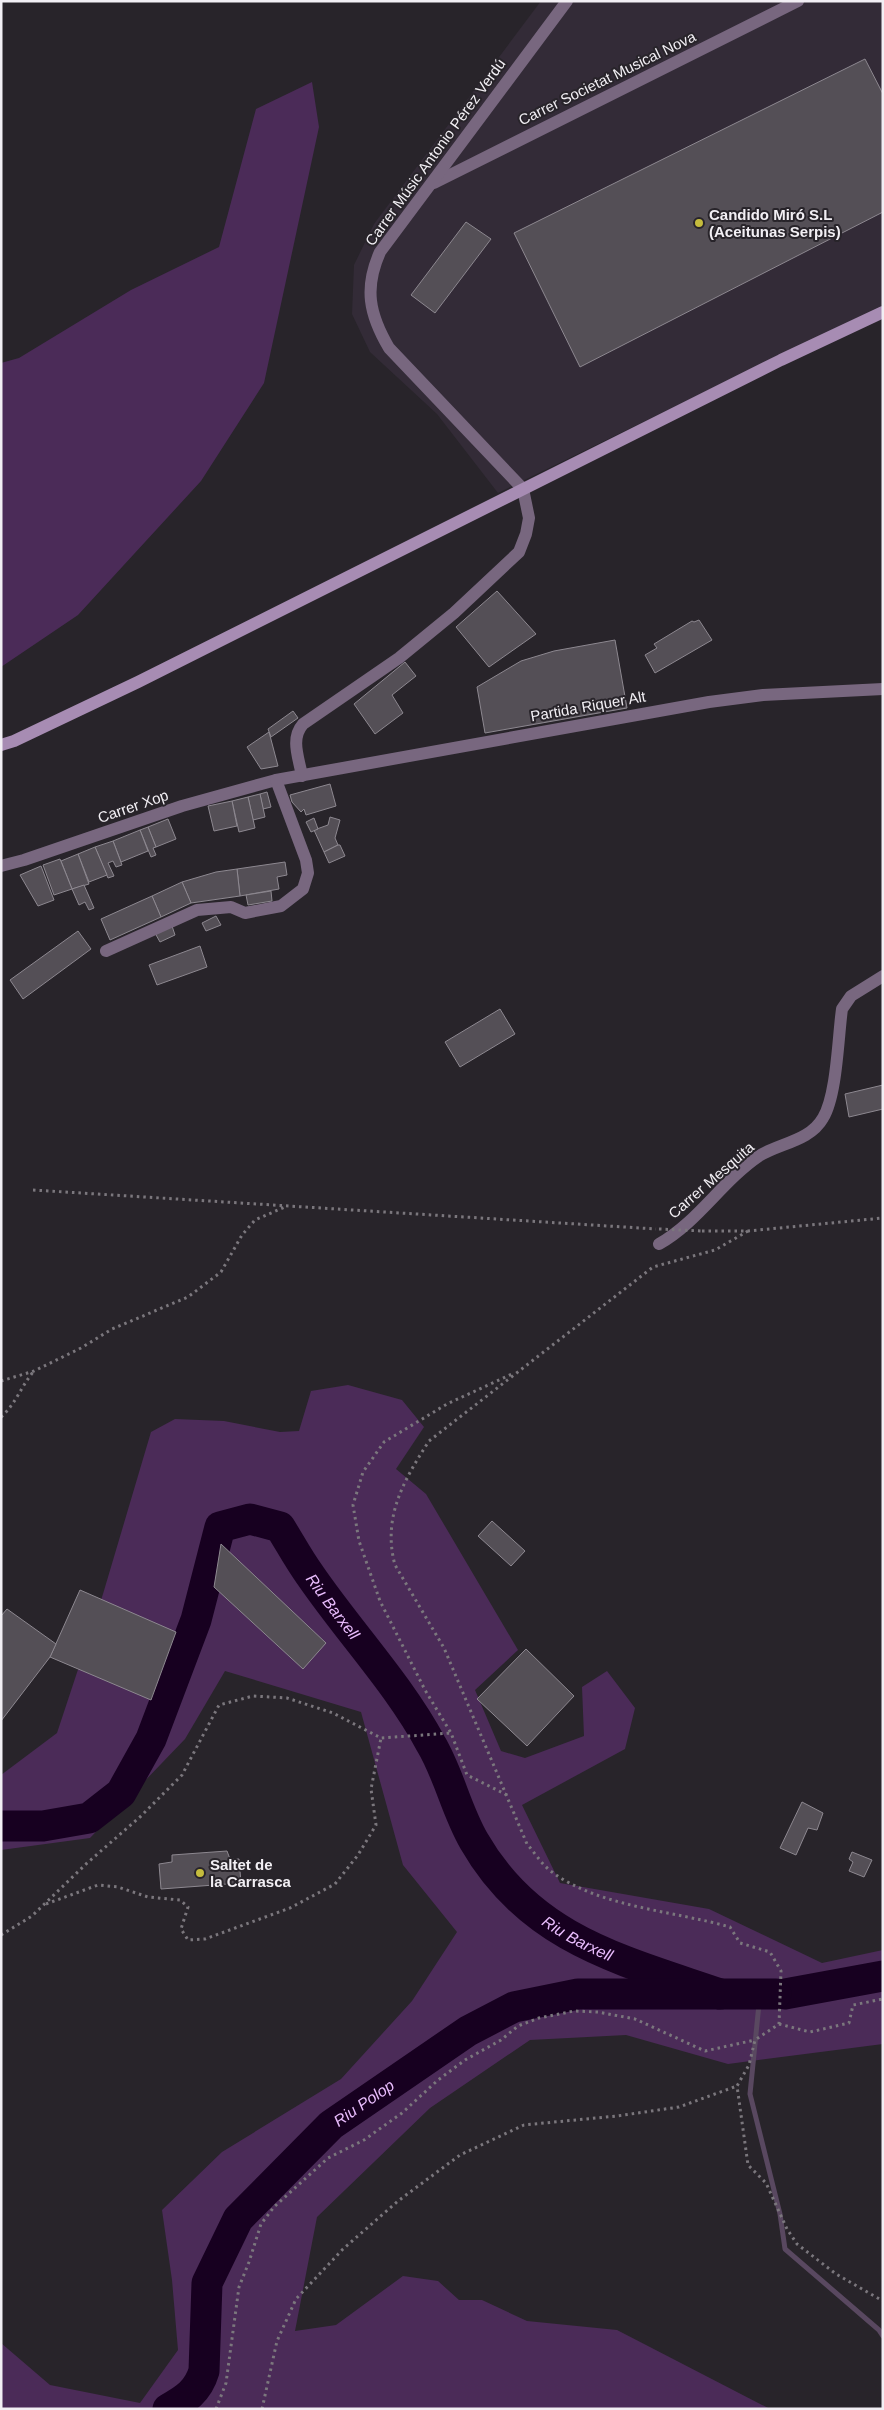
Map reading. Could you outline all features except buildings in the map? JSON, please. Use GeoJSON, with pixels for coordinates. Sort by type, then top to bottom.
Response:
{"type":"FeatureCollection","features":[{"type":"Feature","properties":{"kind":"main road"},"geometry":{"type":"LineString","coordinates":[[1,745],[138,682],[781,360],[883,312]]}},
{"type":"Feature","properties":{"kind":"street","name":"Carrer Músic Antonio Pérez Verdú"},"geometry":{"type":"LineString","coordinates":[[523,489],[456,417],[399,360],[385,341],[375,320],[370,289],[372,271],[380,252],[567,1]]}},
{"type":"Feature","properties":{"kind":"street","name":"Carrer Societat Musical Nova"},"geometry":{"type":"LineString","coordinates":[[431,184],[798,1]]}},
{"type":"Feature","properties":{"kind":"street"},"geometry":{"type":"LineString","coordinates":[[302,776],[295,744],[297,731],[303,724],[399,658],[454,613],[519,552],[526,534],[529,518],[523,489]]}},
{"type":"Feature","properties":{"kind":"street","name":"Partida Riquer Alt"},"geometry":{"type":"LineString","coordinates":[[276,780],[729,699],[883,689]]}},
{"type":"Feature","properties":{"kind":"street"},"geometry":{"type":"LineString","coordinates":[[106,951],[197,910],[231,907],[245,913],[282,906],[303,889],[308,874],[306,860],[276,780]]}},
{"type":"Feature","properties":{"kind":"street","name":"Carrer Xop"},"geometry":{"type":"LineString","coordinates":[[1,866],[182,806],[276,780]]}},
{"type":"Feature","properties":{"kind":"street","name":"Carrer Mesquita"},"geometry":{"type":"LineString","coordinates":[[659,1244],[670,1238],[759,1157],[799,1139],[818,1125],[830,1101],[842,1009],[851,996],[883,976]]}},
{"type":"Feature","properties":{"kind":"path"},"geometry":{"type":"LineString","coordinates":[[33,1190],[659,1229],[748,1231],[883,1218]]}},
{"type":"Feature","properties":{"kind":"path"},"geometry":{"type":"LineString","coordinates":[[1,1382],[34,1371],[81,1348],[112,1328],[188,1297],[221,1272],[242,1235],[255,1220],[288,1206]]}},
{"type":"Feature","properties":{"kind":"path"},"geometry":{"type":"LineString","coordinates":[[748,1231],[715,1250],[652,1268],[429,1441],[417,1460],[392,1513],[390,1536],[394,1565],[444,1648],[527,1844],[546,1868],[573,1886],[598,1897],[730,1927],[740,1943],[770,1952],[781,1970],[779,2024]]}},
{"type":"Feature","properties":{"kind":"path"},"geometry":{"type":"LineString","coordinates":[[1,1417],[12,1408],[25,1382],[34,1371]]}},
{"type":"Feature","properties":{"kind":"path"},"geometry":{"type":"LineString","coordinates":[[507,1795],[467,1775],[451,1733],[425,1690],[380,1601],[358,1541],[353,1505],[363,1472],[384,1442],[447,1404],[518,1372]]}},
{"type":"Feature","properties":{"kind":"path"},"geometry":{"type":"LineString","coordinates":[[1,1935],[32,1916],[86,1864],[141,1816],[182,1774],[219,1705],[252,1696],[287,1698],[333,1713],[381,1738],[451,1733]]}},
{"type":"Feature","properties":{"kind":"path"},"geometry":{"type":"LineString","coordinates":[[45,1904],[98,1885],[118,1887],[148,1897],[180,1900],[188,1907],[181,1929],[188,1940],[205,1939],[290,1908],[336,1884],[358,1855],[376,1826],[372,1789],[381,1738]]}},
{"type":"Feature","properties":{"kind":"path"},"geometry":{"type":"LineString","coordinates":[[216,2409],[226,2383],[239,2287],[249,2262],[260,2224],[274,2207],[328,2158],[364,2140],[465,2060],[501,2040],[518,2026],[538,2018],[574,2011],[598,2012],[635,2019],[705,2051],[755,2040],[779,2024],[810,2032],[849,2024],[853,2006],[883,1999]]}},
{"type":"Feature","properties":{"kind":"path"},"geometry":{"type":"LineString","coordinates":[[755,2040],[749,2065],[737,2086],[748,2165],[766,2183],[787,2229],[797,2244],[836,2274],[883,2301]]}},
{"type":"Feature","properties":{"kind":"path"},"geometry":{"type":"LineString","coordinates":[[262,2409],[277,2341],[296,2299],[344,2249],[398,2201],[460,2155],[524,2125],[679,2107],[737,2086]]}},
{"type":"Feature","properties":{"kind":"shaded area"},"geometry":{"type":"Polygon","coordinates":[[[541,1],[883,1],[883,305],[498,493],[437,414],[370,352],[352,314],[354,265],[374,224],[541,1]]]}},
{"type":"Feature","properties":{"kind":"shaded area"},"geometry":{"type":"Polygon","coordinates":[[[312,82],[319,127],[264,383],[201,481],[78,615],[1,667],[1,363],[19,358],[131,290],[219,247],[256,109],[312,82]]]}},
{"type":"Feature","properties":{"kind":"shaded area"},"geometry":{"type":"Polygon","coordinates":[[[348,1385],[402,1400],[424,1427],[396,1469],[426,1494],[518,1650],[475,1690],[501,1751],[525,1758],[584,1736],[582,1687],[607,1671],[635,1708],[625,1749],[522,1805],[560,1883],[709,1909],[822,1963],[883,1950],[883,2044],[728,2064],[626,2035],[530,2040],[430,2108],[317,2217],[295,2331],[336,2325],[403,2276],[438,2281],[459,2300],[482,2300],[527,2321],[617,2330],[770,2409],[1,2409],[1,2343],[50,2385],[140,2403],[178,2350],[172,2280],[162,2210],[222,2152],[341,2079],[412,2001],[457,1932],[403,1865],[361,1712],[225,1671],[185,1739],[90,1838],[1,1850],[1,1775],[57,1733],[103,1594],[151,1432],[175,1419],[224,1421],[280,1432],[299,1431],[311,1391],[348,1385]]]}},
{"type":"Feature","properties":{"kind":"waterway","name":"Riu Barxell"},"geometry":{"type":"LineString","coordinates":[[1,1826],[43,1826],[89,1818],[121,1793],[151,1739],[196,1620],[220,1527],[250,1519],[280,1527],[325,1596],[404,1700],[437,1756],[474,1841],[497,1874],[522,1901],[550,1924],[581,1942],[648,1970],[720,1994]]}},
{"type":"Feature","properties":{"kind":"waterway"},"geometry":{"type":"LineString","coordinates":[[785,1994],[883,1976]]}},
{"type":"Feature","properties":{"kind":"waterway","name":"Riu Polop"},"geometry":{"type":"LineString","coordinates":[[168,2409],[180,2402],[195,2389],[204,2371],[207,2283],[238,2219],[331,2125],[468,2031],[514,2007],[578,1994],[776,1994]]}},
{"type":"Feature","properties":{"kind":"waterway"},"geometry":{"type":"LineString","coordinates":[[760,1994],[750,2094],[780,2214],[785,2249],[879,2330],[883,2336]]}},
{"type":"Feature","properties":{"kind":"place","name":"Candido Miró S.L (Aceitunas Serpis)"},"geometry":{"type":"Point","coordinates":[699,223]}},
{"type":"Feature","properties":{"kind":"place","name":"Saltet de la Carrasca"},"geometry":{"type":"Point","coordinates":[200,1873]}}]}
